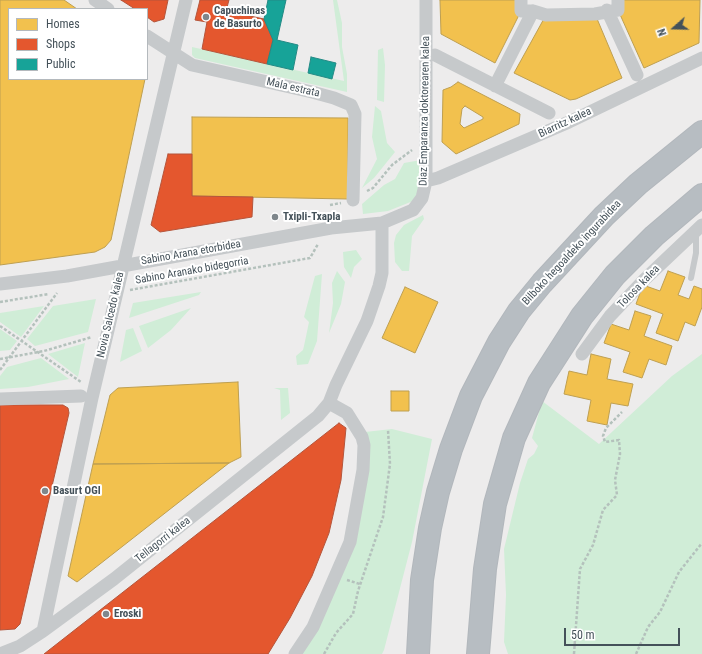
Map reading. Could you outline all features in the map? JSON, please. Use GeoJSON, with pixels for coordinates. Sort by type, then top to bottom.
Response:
{"type":"FeatureCollection","features":[{"type":"Feature","properties":{"kind":"highway","name":"Bilboko hegoaldeko ingurabidea"},"geometry":{"type":"LineString","coordinates":[[418,654],[422,580],[430,528],[438,492],[451,449],[471,396],[499,342],[519,311],[542,283],[604,216],[638,184],[702,132]]}},
{"type":"Feature","properties":{"kind":"highway"},"geometry":{"type":"LineString","coordinates":[[478,654],[485,569],[495,504],[514,438],[539,383],[582,316],[615,275],[654,236],[702,195]]}},
{"type":"Feature","properties":{"kind":"street"},"geometry":{"type":"LineString","coordinates":[[95,0],[107,8]]}},
{"type":"Feature","properties":{"kind":"street","name":"Novia Salcedo kalea"},"geometry":{"type":"LineString","coordinates":[[43,631],[91,402],[186,0]]}},
{"type":"Feature","properties":{"kind":"street","name":"Diaz Emparanza doktorearen kalea"},"geometry":{"type":"LineString","coordinates":[[382,223],[413,210],[422,198],[426,181],[426,0]]}},
{"type":"Feature","properties":{"kind":"street"},"geometry":{"type":"LineString","coordinates":[[521,0],[521,11],[533,11],[546,15],[595,14],[607,10],[618,10],[618,0]]}},
{"type":"Feature","properties":{"kind":"street"},"geometry":{"type":"LineString","coordinates":[[607,10],[637,75]]}},
{"type":"Feature","properties":{"kind":"street"},"geometry":{"type":"LineString","coordinates":[[496,86],[533,11]]}},
{"type":"Feature","properties":{"kind":"street","name":"Mala estrata"},"geometry":{"type":"LineString","coordinates":[[148,37],[192,65],[312,92],[334,98],[351,105],[355,114],[353,200]]}},
{"type":"Feature","properties":{"kind":"street"},"geometry":{"type":"LineString","coordinates":[[435,55],[549,113]]}},
{"type":"Feature","properties":{"kind":"street","name":"Biarritz kalea"},"geometry":{"type":"LineString","coordinates":[[426,181],[438,178],[569,122],[702,58]]}},
{"type":"Feature","properties":{"kind":"street"},"geometry":{"type":"LineString","coordinates":[[295,654],[313,627],[350,542],[363,470],[364,445],[362,437],[347,413],[329,403],[336,385],[367,321],[379,286],[382,273],[382,223]]}},
{"type":"Feature","properties":{"kind":"street","name":"Sabino Arana etorbidea"},"geometry":{"type":"LineString","coordinates":[[0,284],[67,276],[350,225],[382,223]]}},
{"type":"Feature","properties":{"kind":"street","name":"Tolosa kalea"},"geometry":{"type":"LineString","coordinates":[[582,354],[610,316],[645,279],[699,228]]}},
{"type":"Feature","properties":{"kind":"street"},"geometry":{"type":"LineString","coordinates":[[0,399],[81,396]]}},
{"type":"Feature","properties":{"kind":"street","name":"Tellagorri kalea"},"geometry":{"type":"LineString","coordinates":[[0,654],[20,646],[43,631],[114,579],[318,416],[329,403]]}},
{"type":"Feature","properties":{"kind":"lane"},"geometry":{"type":"LineString","coordinates":[[691,278],[699,228]]}},
{"type":"Feature","properties":{"kind":"path"},"geometry":{"type":"LineString","coordinates":[[330,205],[353,200],[372,188],[392,165],[414,148],[426,148]]}},
{"type":"Feature","properties":{"kind":"path","name":"Sabino Aranako bidegorria"},"geometry":{"type":"LineString","coordinates":[[116,292],[143,289],[310,258],[322,239],[320,230]]}},
{"type":"Feature","properties":{"kind":"path"},"geometry":{"type":"LineString","coordinates":[[0,302],[64,292]]}},
{"type":"Feature","properties":{"kind":"path"},"geometry":{"type":"LineString","coordinates":[[0,370],[23,341],[57,293]]}},
{"type":"Feature","properties":{"kind":"path"},"geometry":{"type":"LineString","coordinates":[[0,326],[84,384],[81,396]]}},
{"type":"Feature","properties":{"kind":"path"},"geometry":{"type":"LineString","coordinates":[[0,359],[39,352],[108,332]]}},
{"type":"Feature","properties":{"kind":"path"},"geometry":{"type":"LineString","coordinates":[[574,654],[580,569],[593,545],[603,510],[616,495],[615,480],[620,454],[619,440],[605,442],[603,436],[606,428],[622,412]]}},
{"type":"Feature","properties":{"kind":"path"},"geometry":{"type":"LineString","coordinates":[[324,654],[336,633],[353,614],[358,591],[384,517],[390,464],[388,430]]}},
{"type":"Feature","properties":{"kind":"path"},"geometry":{"type":"LineString","coordinates":[[636,654],[648,627],[660,612],[679,572],[702,544]]}},
{"type":"Feature","properties":{"kind":"green space"},"geometry":{"type":"Polygon","coordinates":[[[333,0],[337,0],[342,23],[342,47],[347,74],[347,92],[195,58],[192,55],[192,47],[344,81],[333,0]]]}},
{"type":"Feature","properties":{"kind":"green space"},"geometry":{"type":"Polygon","coordinates":[[[383,48],[385,65],[384,102],[377,100],[378,50],[383,48]]]}},
{"type":"Feature","properties":{"kind":"green space"},"geometry":{"type":"Polygon","coordinates":[[[375,106],[381,111],[387,143],[395,152],[374,178],[362,188],[377,159],[372,137],[375,106]]]}},
{"type":"Feature","properties":{"kind":"green space"},"geometry":{"type":"Polygon","coordinates":[[[421,160],[421,187],[413,201],[388,211],[363,214],[362,204],[384,185],[395,179],[404,163],[421,160]]]}},
{"type":"Feature","properties":{"kind":"green space"},"geometry":{"type":"Polygon","coordinates":[[[423,215],[424,219],[412,236],[409,271],[402,271],[395,262],[394,243],[396,235],[404,225],[423,215]]]}},
{"type":"Feature","properties":{"kind":"green space"},"geometry":{"type":"Polygon","coordinates":[[[356,250],[362,259],[354,267],[351,278],[344,267],[343,252],[356,250]]]}},
{"type":"Feature","properties":{"kind":"green space"},"geometry":{"type":"Polygon","coordinates":[[[337,271],[345,282],[341,304],[329,333],[333,303],[332,283],[337,271]]]}},
{"type":"Feature","properties":{"kind":"green space"},"geometry":{"type":"Polygon","coordinates":[[[322,274],[317,341],[308,364],[297,365],[296,356],[303,350],[309,322],[304,317],[315,276],[322,274]]]}},
{"type":"Feature","properties":{"kind":"green space"},"geometry":{"type":"Polygon","coordinates":[[[201,292],[199,295],[129,318],[133,303],[201,292]]]}},
{"type":"Feature","properties":{"kind":"green space"},"geometry":{"type":"Polygon","coordinates":[[[96,299],[88,332],[35,346],[27,339],[53,306],[96,299]]]}},
{"type":"Feature","properties":{"kind":"green space"},"geometry":{"type":"Polygon","coordinates":[[[44,306],[21,337],[0,322],[0,313],[44,306]]]}},
{"type":"Feature","properties":{"kind":"green space"},"geometry":{"type":"Polygon","coordinates":[[[191,308],[171,330],[148,348],[139,326],[191,308]]]}},
{"type":"Feature","properties":{"kind":"green space"},"geometry":{"type":"Polygon","coordinates":[[[133,328],[142,351],[120,362],[126,330],[133,328]]]}},
{"type":"Feature","properties":{"kind":"green space"},"geometry":{"type":"Polygon","coordinates":[[[0,329],[17,341],[10,350],[0,351],[0,329]]]}},
{"type":"Feature","properties":{"kind":"green space"},"geometry":{"type":"Polygon","coordinates":[[[85,343],[78,377],[48,354],[85,343]]]}},
{"type":"Feature","properties":{"kind":"green space"},"geometry":{"type":"Polygon","coordinates":[[[702,354],[702,654],[508,654],[504,642],[506,595],[504,549],[520,483],[528,459],[534,454],[538,446],[532,438],[542,401],[599,444],[672,376],[702,354]]]}},
{"type":"Feature","properties":{"kind":"green space"},"geometry":{"type":"Polygon","coordinates":[[[41,358],[69,379],[28,387],[0,389],[0,376],[7,367],[41,358]]]}},
{"type":"Feature","properties":{"kind":"green space"},"geometry":{"type":"Polygon","coordinates":[[[274,388],[288,388],[290,413],[281,420],[280,390],[274,388]]]}},
{"type":"Feature","properties":{"kind":"green space"},"geometry":{"type":"Polygon","coordinates":[[[392,429],[432,439],[412,542],[384,650],[382,654],[300,654],[364,490],[370,453],[365,432],[392,429]]]}},
{"type":"Feature","properties":{"kind":"building: Homes"},"geometry":{"type":"Polygon","coordinates":[[[0,0],[64,0],[76,8],[8,8],[8,80],[145,80],[111,240],[105,247],[95,252],[0,265],[0,0]]]}},
{"type":"Feature","properties":{"kind":"building: Homes"},"geometry":{"type":"Polygon","coordinates":[[[440,0],[521,0],[521,11],[495,63],[441,34],[440,0]]]}},
{"type":"Feature","properties":{"kind":"building: Homes"},"geometry":{"type":"Polygon","coordinates":[[[618,0],[700,0],[699,43],[644,68],[618,10],[618,0]]]}},
{"type":"Feature","properties":{"kind":"building: Homes"},"geometry":{"type":"Polygon","coordinates":[[[595,14],[622,78],[576,99],[570,100],[514,73],[546,15],[595,14]]]}},
{"type":"Feature","properties":{"kind":"building: Homes"},"geometry":{"type":"Polygon","coordinates":[[[458,82],[520,114],[519,124],[456,154],[442,142],[443,90],[458,82]],[[465,106],[462,109],[460,124],[464,128],[483,119],[483,117],[465,106]]]}},
{"type":"Feature","properties":{"kind":"building: Homes"},"geometry":{"type":"Polygon","coordinates":[[[192,117],[348,118],[348,199],[192,196],[192,117]]]}},
{"type":"Feature","properties":{"kind":"building: Homes"},"geometry":{"type":"Polygon","coordinates":[[[668,271],[685,277],[678,295],[689,299],[694,286],[702,289],[702,307],[695,326],[685,322],[678,341],[656,333],[663,314],[636,304],[643,285],[660,291],[668,271]]]}},
{"type":"Feature","properties":{"kind":"building: Homes"},"geometry":{"type":"Polygon","coordinates":[[[405,287],[438,302],[415,353],[382,338],[405,287]]]}},
{"type":"Feature","properties":{"kind":"building: Homes"},"geometry":{"type":"Polygon","coordinates":[[[635,311],[651,316],[644,336],[672,346],[666,365],[649,359],[642,378],[623,372],[630,352],[604,343],[611,324],[629,330],[635,311]]]}},
{"type":"Feature","properties":{"kind":"building: Homes"},"geometry":{"type":"Polygon","coordinates":[[[591,354],[611,359],[607,379],[633,384],[628,406],[611,403],[607,425],[587,421],[591,400],[564,394],[569,371],[587,375],[591,354]]]}},
{"type":"Feature","properties":{"kind":"building: Homes"},"geometry":{"type":"Polygon","coordinates":[[[238,382],[241,457],[229,463],[93,464],[110,395],[118,388],[238,382]]]}},
{"type":"Feature","properties":{"kind":"building: Homes"},"geometry":{"type":"Polygon","coordinates":[[[391,391],[409,391],[409,411],[391,411],[391,391]]]}},
{"type":"Feature","properties":{"kind":"building: Homes"},"geometry":{"type":"Polygon","coordinates":[[[229,463],[77,582],[68,576],[93,464],[229,463]]]}},
{"type":"Feature","properties":{"kind":"building: Shops"},"geometry":{"type":"Polygon","coordinates":[[[121,0],[168,0],[164,19],[154,22],[148,18],[148,8],[133,8],[121,0]]]}},
{"type":"Feature","properties":{"kind":"building: Shops"},"geometry":{"type":"Polygon","coordinates":[[[200,0],[229,0],[226,11],[264,19],[273,40],[267,64],[202,49],[207,22],[195,20],[200,0]]]}},
{"type":"Feature","properties":{"kind":"building: Shops"},"geometry":{"type":"Polygon","coordinates":[[[168,154],[192,154],[192,196],[253,197],[252,217],[160,232],[151,225],[168,154]]]}},
{"type":"Feature","properties":{"kind":"building: Shops"},"geometry":{"type":"Polygon","coordinates":[[[0,405],[63,405],[68,408],[69,413],[20,624],[15,629],[0,630],[0,405]]]}},
{"type":"Feature","properties":{"kind":"building: Shops"},"geometry":{"type":"Polygon","coordinates":[[[339,423],[346,428],[341,480],[329,533],[312,576],[290,618],[268,654],[44,654],[339,423]]]}},
{"type":"Feature","properties":{"kind":"building: Public"},"geometry":{"type":"Polygon","coordinates":[[[268,0],[286,0],[277,40],[298,45],[293,70],[267,64],[273,40],[264,19],[268,0]]]}},
{"type":"Feature","properties":{"kind":"building: Public"},"geometry":{"type":"Polygon","coordinates":[[[311,57],[336,63],[332,79],[308,73],[311,57]]]}},
{"type":"Feature","properties":{"kind":"place","name":"Capuchinas de Basurto"},"geometry":{"type":"Point","coordinates":[206,17]}},
{"type":"Feature","properties":{"kind":"place","name":"Txipli-Txapla"},"geometry":{"type":"Point","coordinates":[275,217]}},
{"type":"Feature","properties":{"kind":"place","name":"Basurt OGI"},"geometry":{"type":"Point","coordinates":[45,491]}},
{"type":"Feature","properties":{"kind":"place","name":"Eroski"},"geometry":{"type":"Point","coordinates":[106,614]}}]}
